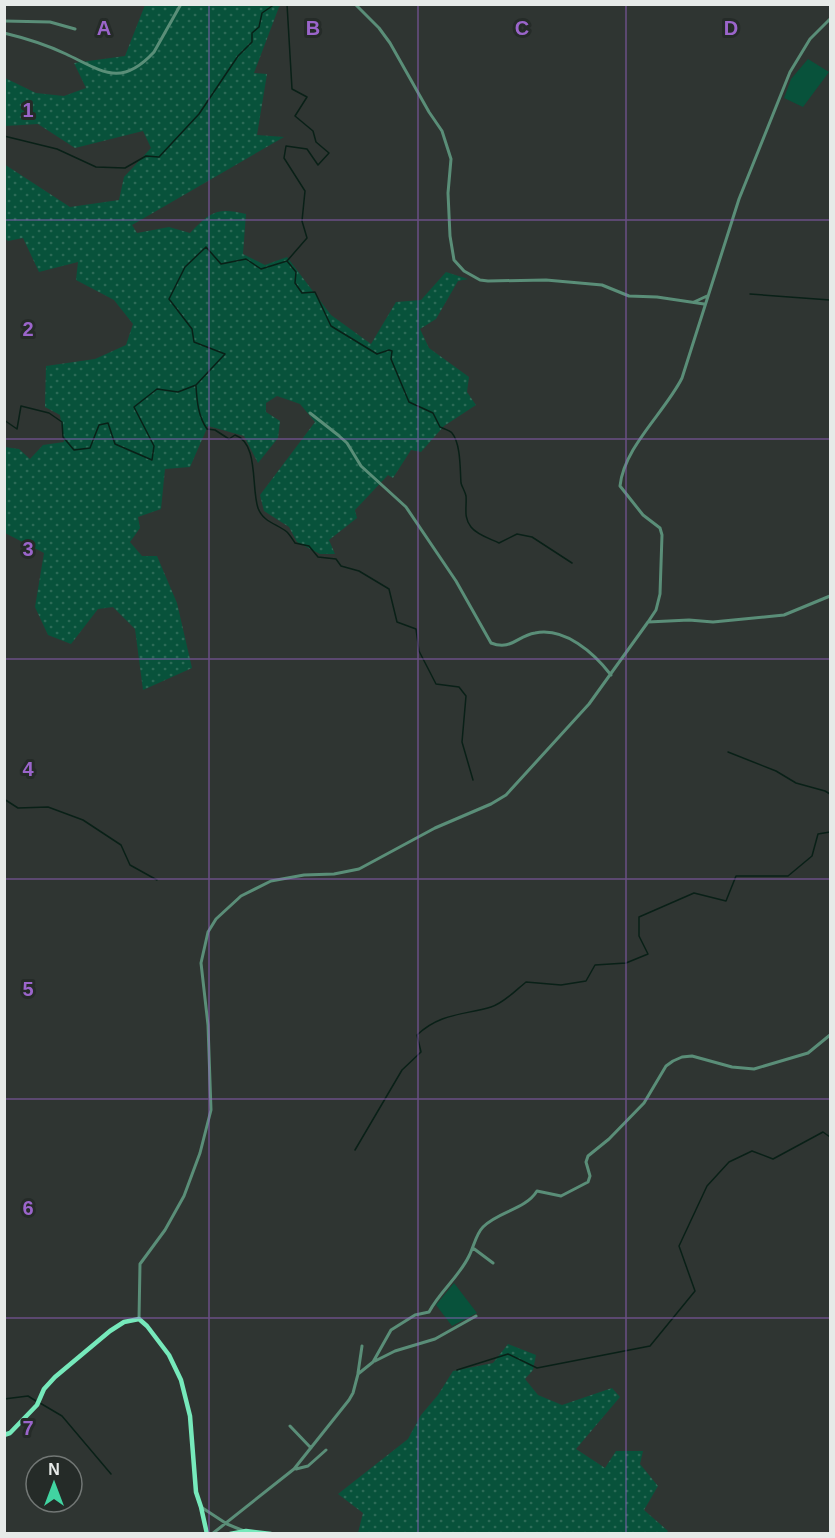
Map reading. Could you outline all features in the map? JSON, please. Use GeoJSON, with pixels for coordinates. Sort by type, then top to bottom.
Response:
{"type":"FeatureCollection","features":[{"type":"Feature","properties":{"kind":"main road"},"geometry":{"type":"LineString","coordinates":[[4,1435],[37,1406],[44,1389],[55,1377],[110,1331],[124,1322],[139,1319],[169,1355],[181,1380],[190,1416],[196,1492],[207,1533]]}},
{"type":"Feature","properties":{"kind":"main road"},"geometry":{"type":"LineString","coordinates":[[230,1533],[246,1531],[271,1533]]}},
{"type":"Feature","properties":{"kind":"street"},"geometry":{"type":"LineString","coordinates":[[4,33],[58,51],[104,72],[126,72],[134,69],[154,52],[182,4]]}},
{"type":"Feature","properties":{"kind":"street"},"geometry":{"type":"LineString","coordinates":[[355,4],[390,42],[429,112],[442,130],[451,159],[448,193],[450,236],[454,260],[464,271],[480,280],[546,280],[602,285],[629,296],[657,297],[705,304]]}},
{"type":"Feature","properties":{"kind":"street"},"geometry":{"type":"LineString","coordinates":[[139,1319],[140,1264],[165,1230],[184,1196],[200,1153],[211,1110],[208,1025],[201,963],[208,932],[216,919],[241,896],[271,881],[359,869],[435,828],[491,804],[506,795],[589,705],[656,610],[660,594],[662,536],[660,528],[635,507],[620,486],[621,481],[633,451],[674,394],[682,378],[749,173],[790,72],[810,39],[831,19]]}},
{"type":"Feature","properties":{"kind":"street"},"geometry":{"type":"LineString","coordinates":[[4,21],[50,22],[75,29]]}},
{"type":"Feature","properties":{"kind":"street"},"geometry":{"type":"LineString","coordinates":[[693,303],[708,295]]}},
{"type":"Feature","properties":{"kind":"street"},"geometry":{"type":"LineString","coordinates":[[310,412],[338,435],[361,466],[406,507],[456,580],[490,643],[502,646],[533,633],[560,635],[583,646],[611,675]]}},
{"type":"Feature","properties":{"kind":"street"},"geometry":{"type":"LineString","coordinates":[[648,622],[689,620],[713,622],[784,615],[831,596]]}},
{"type":"Feature","properties":{"kind":"street"},"geometry":{"type":"LineString","coordinates":[[374,1362],[391,1330],[415,1316],[429,1312],[434,1302],[462,1269],[482,1228],[494,1218],[532,1198],[537,1191],[561,1196],[588,1182],[590,1176],[586,1162],[588,1156],[609,1139],[644,1103],[666,1066],[682,1057],[692,1056],[732,1067],[754,1069],[808,1053],[831,1035]]}},
{"type":"Feature","properties":{"kind":"street"},"geometry":{"type":"LineString","coordinates":[[473,1248],[493,1263]]}},
{"type":"Feature","properties":{"kind":"street"},"geometry":{"type":"LineString","coordinates":[[357,1374],[385,1355],[435,1339],[476,1316]]}},
{"type":"Feature","properties":{"kind":"street"},"geometry":{"type":"LineString","coordinates":[[212,1533],[227,1524],[294,1469],[311,1448],[353,1393],[362,1346]]}},
{"type":"Feature","properties":{"kind":"street"},"geometry":{"type":"LineString","coordinates":[[290,1426],[311,1448]]}},
{"type":"Feature","properties":{"kind":"street"},"geometry":{"type":"LineString","coordinates":[[294,1469],[308,1466],[327,1450]]}},
{"type":"Feature","properties":{"kind":"street"},"geometry":{"type":"LineString","coordinates":[[201,1507],[227,1524],[246,1531]]}},
{"type":"Feature","properties":{"kind":"green space"},"geometry":{"type":"Polygon","coordinates":[[[145,5],[282,5],[279,7],[254,73],[267,74],[257,135],[284,137],[132,225],[137,233],[169,227],[190,233],[203,220],[215,213],[228,211],[246,214],[243,254],[265,265],[287,257],[331,315],[371,344],[396,302],[421,300],[446,272],[468,279],[458,281],[436,319],[420,329],[429,348],[469,377],[467,392],[476,405],[444,426],[421,452],[411,450],[393,478],[388,475],[355,510],[357,518],[329,540],[335,554],[320,554],[297,542],[289,527],[264,511],[260,495],[315,422],[300,404],[277,396],[266,403],[266,412],[280,421],[278,438],[258,463],[244,436],[208,426],[190,467],[165,469],[161,509],[138,517],[140,528],[130,542],[142,556],[157,556],[177,603],[192,668],[143,690],[135,629],[113,607],[98,609],[71,644],[48,635],[35,607],[44,553],[5,533],[5,447],[19,449],[30,459],[43,445],[64,442],[60,415],[45,407],[46,366],[95,359],[126,345],[133,324],[114,300],[76,280],[78,262],[39,272],[23,238],[8,241],[5,238],[4,164],[70,207],[119,200],[124,177],[151,148],[143,131],[75,148],[38,124],[5,126],[5,78],[36,93],[64,96],[86,88],[74,63],[125,56],[145,5]]]}},
{"type":"Feature","properties":{"kind":"green space"},"geometry":{"type":"Polygon","coordinates":[[[808,59],[829,72],[803,107],[784,98],[791,79],[808,59]]]}},
{"type":"Feature","properties":{"kind":"green space"},"geometry":{"type":"Polygon","coordinates":[[[454,1283],[477,1313],[452,1326],[436,1305],[454,1283]]]}},
{"type":"Feature","properties":{"kind":"green space"},"geometry":{"type":"Polygon","coordinates":[[[508,1344],[536,1355],[533,1370],[525,1379],[538,1395],[562,1405],[612,1388],[620,1397],[576,1449],[605,1468],[616,1451],[643,1451],[640,1464],[658,1486],[644,1510],[668,1531],[666,1533],[358,1533],[363,1513],[338,1494],[408,1439],[421,1415],[438,1395],[453,1371],[493,1363],[508,1344]]]}},
{"type":"Feature","properties":{"kind":"waterway"},"geometry":{"type":"LineString","coordinates":[[4,136],[57,149],[96,167],[125,168],[146,156],[159,157],[199,114],[238,56],[252,42],[252,33],[259,27],[262,13],[275,4]]}},
{"type":"Feature","properties":{"kind":"waterway"},"geometry":{"type":"LineString","coordinates":[[4,420],[17,429],[21,406],[49,413],[62,422],[63,437],[74,450],[90,448],[99,425],[108,423],[115,444],[152,460],[154,446],[134,407],[157,389],[178,392],[196,385],[225,354],[194,342],[192,329],[169,299],[185,267],[206,247],[221,264],[246,259],[261,269],[287,261],[307,238],[302,221],[305,191],[284,158],[286,146],[307,149],[318,165],[329,153],[316,142],[313,131],[295,116],[307,97],[292,89],[287,4]]}},
{"type":"Feature","properties":{"kind":"waterway"},"geometry":{"type":"LineString","coordinates":[[287,261],[296,272],[295,283],[302,293],[315,292],[331,326],[377,354],[392,351],[391,359],[409,402],[433,413],[440,427],[452,433],[459,450],[461,483],[466,496],[467,519],[474,530],[499,543],[517,534],[532,537],[572,563]]}},
{"type":"Feature","properties":{"kind":"waterway"},"geometry":{"type":"LineString","coordinates":[[750,294],[830,300]]}},
{"type":"Feature","properties":{"kind":"waterway"},"geometry":{"type":"LineString","coordinates":[[196,386],[200,414],[207,429],[215,430],[229,439],[235,435],[248,447],[253,467],[256,499],[263,517],[287,532],[295,543],[309,546],[318,557],[336,559],[341,566],[359,571],[389,589],[397,622],[416,629],[419,651],[436,684],[459,687],[466,696],[462,742],[473,780]]}},
{"type":"Feature","properties":{"kind":"waterway"},"geometry":{"type":"LineString","coordinates":[[728,752],[776,771],[796,783],[830,794]]}},
{"type":"Feature","properties":{"kind":"waterway"},"geometry":{"type":"LineString","coordinates":[[4,799],[18,808],[48,807],[83,820],[121,845],[130,865],[157,880]]}},
{"type":"Feature","properties":{"kind":"waterway"},"geometry":{"type":"LineString","coordinates":[[355,1150],[402,1070],[421,1052],[417,1035],[434,1022],[496,1005],[526,982],[561,985],[586,981],[595,965],[626,963],[648,954],[639,936],[639,917],[694,893],[726,901],[736,876],[788,876],[812,856],[818,834],[830,832]]}},
{"type":"Feature","properties":{"kind":"waterway"},"geometry":{"type":"LineString","coordinates":[[457,1370],[508,1354],[537,1368],[650,1346],[695,1291],[679,1246],[707,1186],[729,1162],[752,1151],[773,1159],[823,1132],[830,1137]]}},
{"type":"Feature","properties":{"kind":"waterway"},"geometry":{"type":"LineString","coordinates":[[4,1399],[28,1396],[36,1401]]}},
{"type":"Feature","properties":{"kind":"waterway"},"geometry":{"type":"LineString","coordinates":[[40,1403],[62,1416],[111,1474]]}}]}
